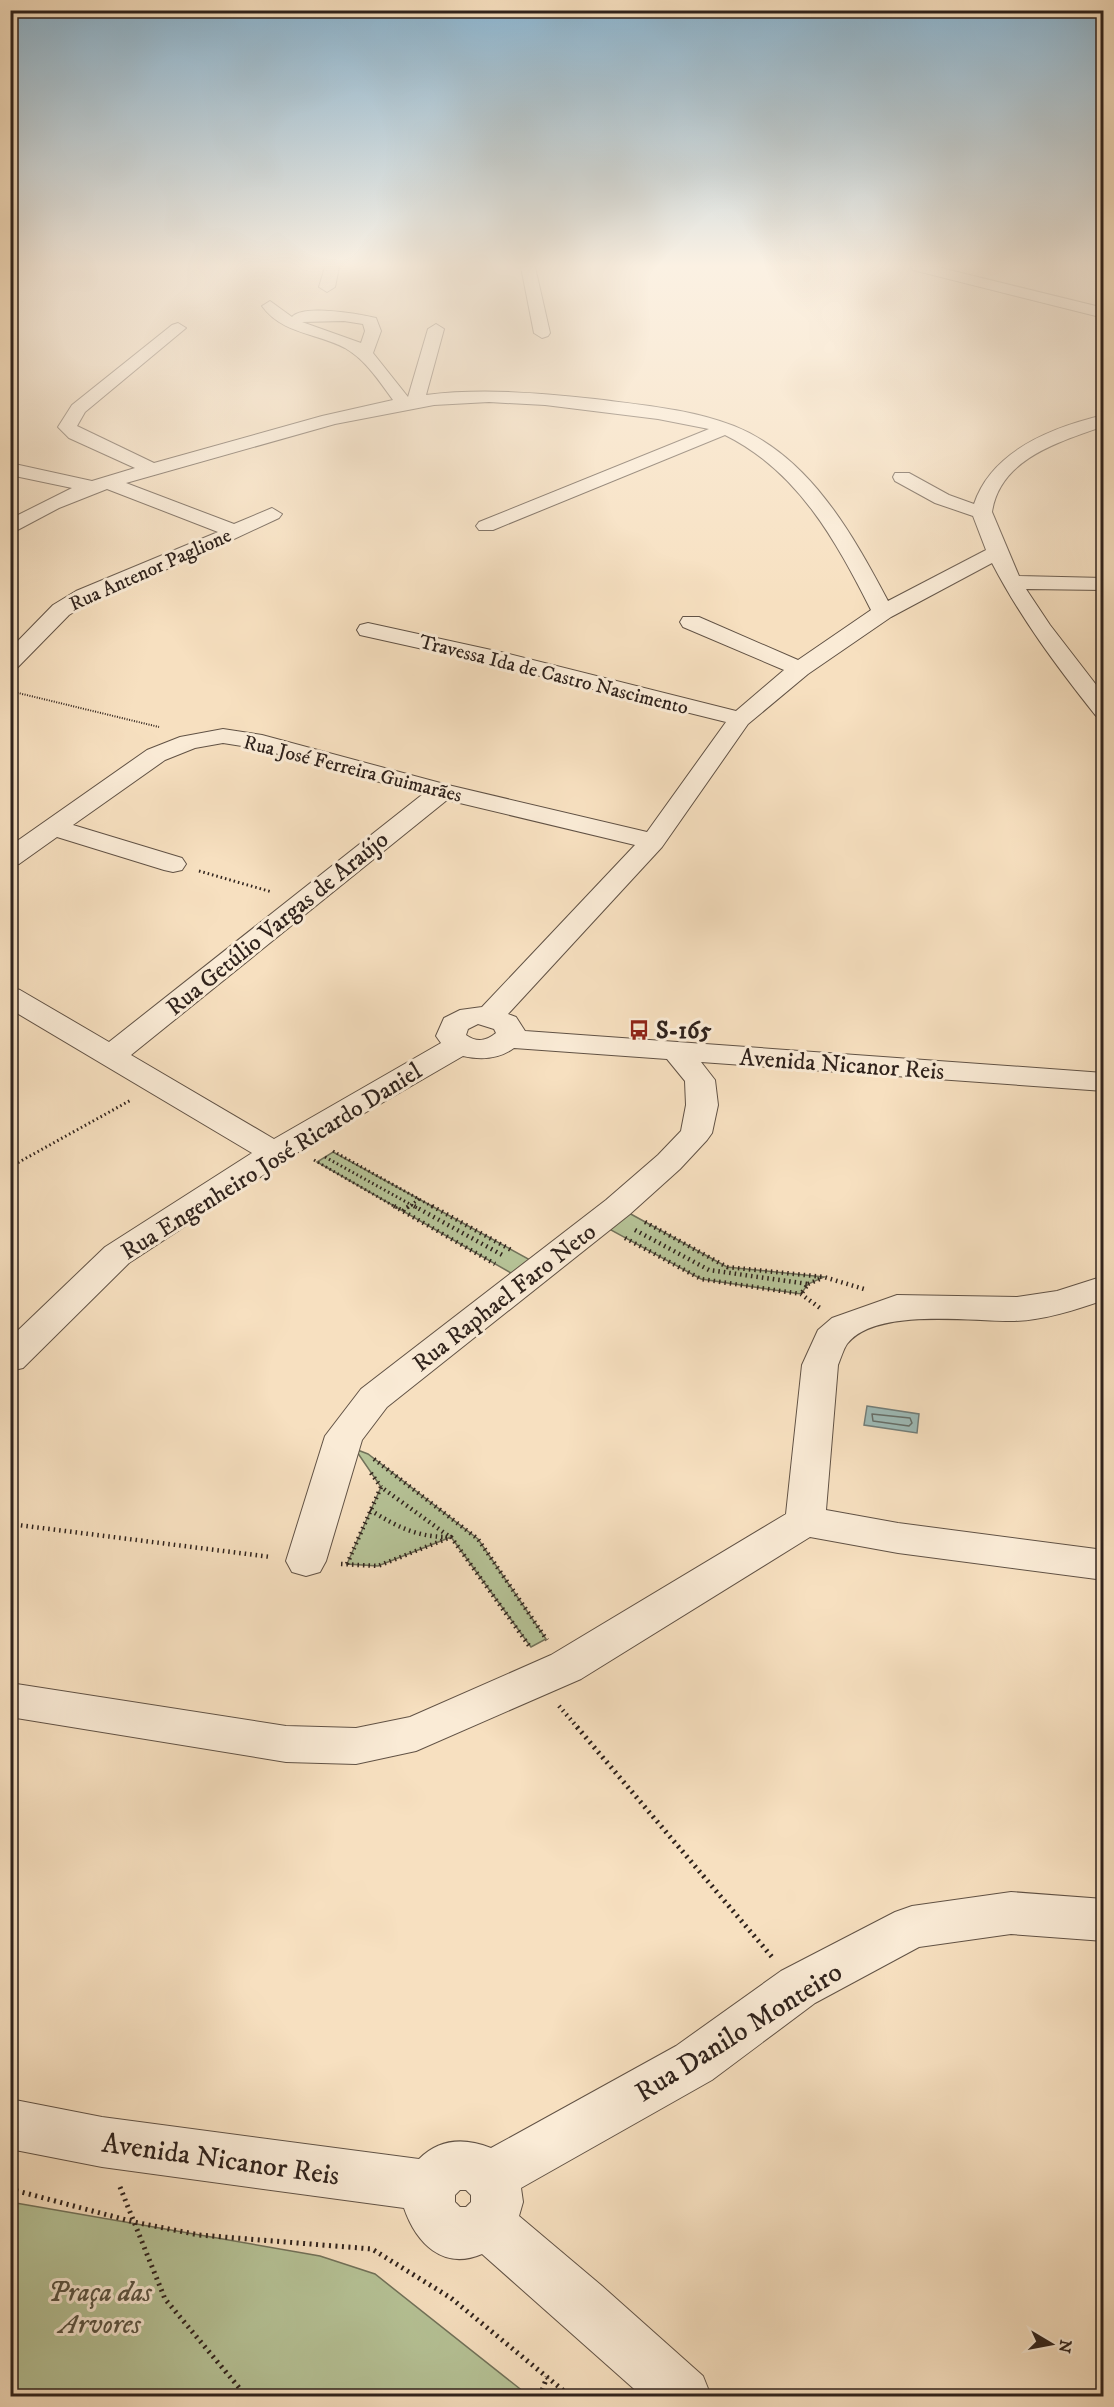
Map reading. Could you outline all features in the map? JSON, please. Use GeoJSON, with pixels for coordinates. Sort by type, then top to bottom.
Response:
{"type":"FeatureCollection","features":[{"type":"Feature","properties":{"kind":"street"},"geometry":{"type":"LineString","coordinates":[[115,379],[78,409],[67,428],[75,434],[152,469]]}},
{"type":"Feature","properties":{"kind":"street"},"geometry":{"type":"LineString","coordinates":[[389,379],[410,402]]}},
{"type":"Feature","properties":{"kind":"street"},"geometry":{"type":"LineString","coordinates":[[410,402],[418,379]]}},
{"type":"Feature","properties":{"kind":"street"},"geometry":{"type":"LineString","coordinates":[[10,528],[33,513],[103,485],[152,469],[410,402],[472,397],[572,403],[679,417],[725,429],[745,438],[799,479],[847,545],[883,612]]}},
{"type":"Feature","properties":{"kind":"street"},"geometry":{"type":"LineString","coordinates":[[1104,420],[1052,439],[1020,455],[1002,471],[988,491],[982,513],[996,553],[1011,582],[1067,666],[1104,711]]}},
{"type":"Feature","properties":{"kind":"street"},"geometry":{"type":"LineString","coordinates":[[486,526],[725,429]]}},
{"type":"Feature","properties":{"kind":"street"},"geometry":{"type":"LineString","coordinates":[[10,469],[103,485],[234,531]]}},
{"type":"Feature","properties":{"kind":"street"},"geometry":{"type":"LineString","coordinates":[[902,477],[942,499],[982,513]]}},
{"type":"Feature","properties":{"kind":"street","name":"Rua Antenor Paglione"},"geometry":{"type":"LineString","coordinates":[[10,662],[61,610],[84,596],[195,550],[272,514]]}},
{"type":"Feature","properties":{"kind":"street"},"geometry":{"type":"LineString","coordinates":[[499,1027],[654,840],[740,719],[800,669],[883,612],[996,553]]}},
{"type":"Feature","properties":{"kind":"street"},"geometry":{"type":"LineString","coordinates":[[1011,582],[1104,584]]}},
{"type":"Feature","properties":{"kind":"street"},"geometry":{"type":"LineString","coordinates":[[691,622],[800,669]]}},
{"type":"Feature","properties":{"kind":"street","name":"Travessa Ida de Castro Nascimento"},"geometry":{"type":"LineString","coordinates":[[368,630],[505,660],[740,719]]}},
{"type":"Feature","properties":{"kind":"street","name":"Rua José Ferreira Guimarães"},"geometry":{"type":"LineString","coordinates":[[10,858],[156,755],[173,747],[223,736],[262,742],[442,791],[654,840]]}},
{"type":"Feature","properties":{"kind":"street","name":"Rua Getúlio Vargas de Araújo"},"geometry":{"type":"LineString","coordinates":[[112,1054],[442,791]]}},
{"type":"Feature","properties":{"kind":"street"},"geometry":{"type":"LineString","coordinates":[[53,827],[173,864]]}},
{"type":"Feature","properties":{"kind":"street"},"geometry":{"type":"LineString","coordinates":[[10,996],[160,1084],[290,1143]]}},
{"type":"Feature","properties":{"kind":"street","name":"Avenida Nicanor Reis"},"geometry":{"type":"LineString","coordinates":[[460,1045],[451,1036],[454,1024],[470,1016],[499,1027],[676,1051],[1104,1082]]}},
{"type":"Feature","properties":{"kind":"street","name":"Rua Engenheiro José Ricardo Daniel"},"geometry":{"type":"LineString","coordinates":[[10,1359],[117,1255],[290,1143],[460,1045]]}},
{"type":"Feature","properties":{"kind":"street","name":"Rua Raphael Faro Neto"},"geometry":{"type":"LineString","coordinates":[[306,1561],[344,1436],[374,1398],[608,1215],[669,1162],[696,1132],[702,1105],[700,1080],[676,1051]]}},
{"type":"Feature","properties":{"kind":"street"},"geometry":{"type":"LineString","coordinates":[[804,1521],[820,1365],[831,1339],[845,1326],[897,1307],[1017,1308],[1062,1302],[1104,1287]]}},
{"type":"Feature","properties":{"kind":"street"},"geometry":{"type":"LineString","coordinates":[[10,1700],[286,1744],[356,1746],[416,1733],[557,1671],[804,1521],[898,1538],[1104,1565]]}},
{"type":"Feature","properties":{"kind":"street","name":"Rua Danilo Monteiro"},"geometry":{"type":"LineString","coordinates":[[488,2200],[694,2063],[798,1987],[912,1927],[1011,1912],[1104,1920]]}},
{"type":"Feature","properties":{"kind":"street","name":"Avenida Nicanor Reis"},"geometry":{"type":"LineString","coordinates":[[10,2124],[102,2142],[431,2186],[438,2176],[459,2166],[470,2165],[488,2200]]}},
{"type":"Feature","properties":{"kind":"street"},"geometry":{"type":"LineString","coordinates":[[488,2200],[583,2305],[683,2397]]}},
{"type":"Feature","properties":{"kind":"path"},"geometry":{"type":"LineString","coordinates":[[10,691],[206,738]]}},
{"type":"Feature","properties":{"kind":"path"},"geometry":{"type":"LineString","coordinates":[[173,864],[305,902]]}},
{"type":"Feature","properties":{"kind":"path"},"geometry":{"type":"LineString","coordinates":[[10,1167],[160,1084]]}},
{"type":"Feature","properties":{"kind":"path"},"geometry":{"type":"LineString","coordinates":[[290,1143],[419,1199],[534,1274]]}},
{"type":"Feature","properties":{"kind":"path"},"geometry":{"type":"LineString","coordinates":[[290,1143],[411,1205],[534,1274]]}},
{"type":"Feature","properties":{"kind":"path"},"geometry":{"type":"LineString","coordinates":[[290,1143],[403,1211],[534,1274]]}},
{"type":"Feature","properties":{"kind":"path"},"geometry":{"type":"LineString","coordinates":[[403,1211],[419,1199]]}},
{"type":"Feature","properties":{"kind":"path"},"geometry":{"type":"LineString","coordinates":[[608,1215],[728,1268],[824,1277],[875,1292],[897,1307]]}},
{"type":"Feature","properties":{"kind":"path"},"geometry":{"type":"LineString","coordinates":[[608,1215],[709,1270],[723,1274],[808,1284],[824,1277]]}},
{"type":"Feature","properties":{"kind":"path"},"geometry":{"type":"LineString","coordinates":[[608,1215],[700,1279],[801,1294],[845,1326]]}},
{"type":"Feature","properties":{"kind":"path"},"geometry":{"type":"LineString","coordinates":[[718,1282],[728,1268]]}},
{"type":"Feature","properties":{"kind":"path"},"geometry":{"type":"LineString","coordinates":[[801,1294],[808,1284]]}},
{"type":"Feature","properties":{"kind":"path"},"geometry":{"type":"LineString","coordinates":[[368,1454],[478,1539],[557,1671],[555,1702],[798,1987]]}},
{"type":"Feature","properties":{"kind":"path"},"geometry":{"type":"LineString","coordinates":[[347,1564],[381,1487],[451,1537],[557,1671]]}},
{"type":"Feature","properties":{"kind":"path"},"geometry":{"type":"LineString","coordinates":[[370,1510],[404,1532],[422,1538],[451,1537]]}},
{"type":"Feature","properties":{"kind":"path"},"geometry":{"type":"LineString","coordinates":[[10,1524],[306,1561],[378,1566],[451,1537]]}},
{"type":"Feature","properties":{"kind":"path"},"geometry":{"type":"LineString","coordinates":[[102,2142],[165,2299],[246,2397]]}},
{"type":"Feature","properties":{"kind":"path"},"geometry":{"type":"LineString","coordinates":[[10,2189],[134,2222],[199,2235],[372,2249],[451,2298],[570,2397]]}},
{"type":"Feature","properties":{"kind":"path"},"geometry":{"type":"LineString","coordinates":[[540,2397],[547,2377]]}},
{"type":"Feature","properties":{"kind":"green space"},"geometry":{"type":"Polygon","coordinates":[[[333,1152],[543,1267],[525,1281],[317,1162],[333,1152]]]}},
{"type":"Feature","properties":{"kind":"green space"},"geometry":{"type":"Polygon","coordinates":[[[618,1207],[727,1267],[824,1277],[808,1284],[801,1294],[701,1279],[598,1223],[618,1207]]]}},
{"type":"Feature","properties":{"kind":"green space"},"geometry":{"type":"Polygon","coordinates":[[[355,1449],[368,1454],[478,1539],[546,1639],[531,1647],[451,1537],[378,1566],[347,1564],[381,1487],[355,1449]]]}},
{"type":"Feature","properties":{"kind":"green space","name":"Praça das Arvores"},"geometry":{"type":"Polygon","coordinates":[[[10,2202],[320,2256],[375,2274],[529,2396],[11,2396],[10,2202]]]}},
{"type":"Feature","properties":{"kind":"water"},"geometry":{"type":"Polygon","coordinates":[[[867,1406],[919,1414],[917,1433],[864,1425],[867,1406]]]}},
{"type":"Feature","properties":{"kind":"place","name":"S-165"},"geometry":{"type":"Point","coordinates":[639,1030]}}]}
